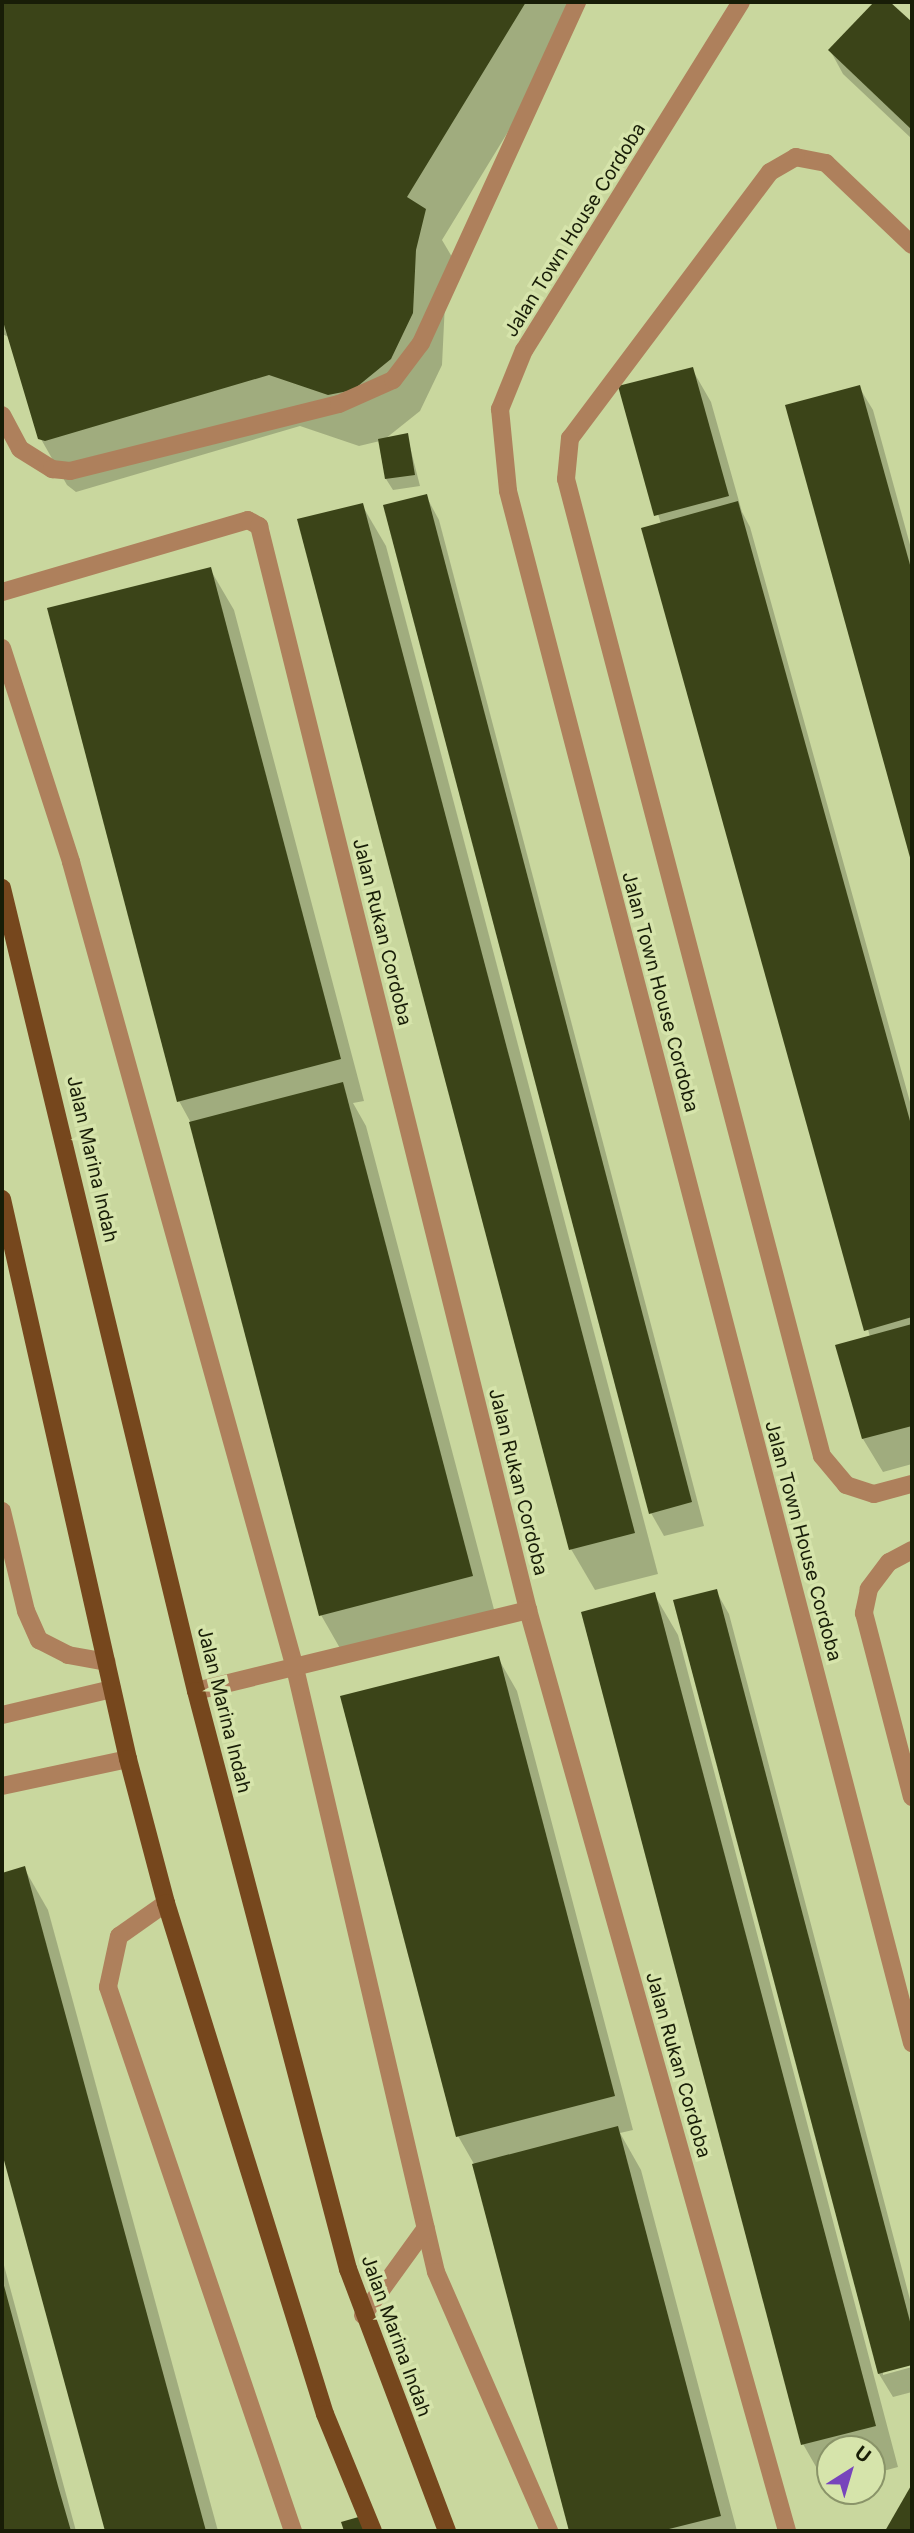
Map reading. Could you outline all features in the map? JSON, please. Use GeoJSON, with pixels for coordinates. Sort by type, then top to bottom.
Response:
{"type":"FeatureCollection","features":[{"type":"Feature","properties":{"kind":"main road","name":"Jalan Marina Indah"},"geometry":{"type":"LineString","coordinates":[[2,888],[197,1691],[363,2315],[447,2531]]}},
{"type":"Feature","properties":{"kind":"main road"},"geometry":{"type":"LineString","coordinates":[[2,1199],[128,1759],[166,1903],[324,2414],[373,2531]]}},
{"type":"Feature","properties":{"kind":"street"},"geometry":{"type":"LineString","coordinates":[[2,415],[27,455],[52,468],[70,471],[339,404],[393,380],[421,343],[577,2]]}},
{"type":"Feature","properties":{"kind":"street","name":"Jalan Town House Cordoba"},"geometry":{"type":"LineString","coordinates":[[741,2],[524,349],[500,409],[508,491],[912,2043]]}},
{"type":"Feature","properties":{"kind":"street"},"geometry":{"type":"LineString","coordinates":[[912,245],[826,163],[796,157],[770,172],[570,438],[566,480],[822,1456],[846,1485],[874,1494],[912,1484]]}},
{"type":"Feature","properties":{"kind":"street","name":"Jalan Rukan Cordoba"},"geometry":{"type":"LineString","coordinates":[[2,592],[248,520],[259,526],[528,1610],[787,2531]]}},
{"type":"Feature","properties":{"kind":"street"},"geometry":{"type":"LineString","coordinates":[[2,648],[71,862],[295,1668],[436,2272],[549,2531]]}},
{"type":"Feature","properties":{"kind":"street"},"geometry":{"type":"LineString","coordinates":[[2,1511],[26,1611],[39,1640],[68,1656],[106,1662]]}},
{"type":"Feature","properties":{"kind":"street"},"geometry":{"type":"LineString","coordinates":[[912,1550],[889,1562],[869,1589],[864,1613],[912,1797]]}},
{"type":"Feature","properties":{"kind":"street"},"geometry":{"type":"LineString","coordinates":[[197,1691],[528,1610]]}},
{"type":"Feature","properties":{"kind":"street"},"geometry":{"type":"LineString","coordinates":[[2,1715],[112,1689]]}},
{"type":"Feature","properties":{"kind":"street"},"geometry":{"type":"LineString","coordinates":[[2,1786],[128,1759]]}},
{"type":"Feature","properties":{"kind":"street"},"geometry":{"type":"LineString","coordinates":[[166,1903],[119,1936],[108,1987],[293,2531]]}},
{"type":"Feature","properties":{"kind":"street"},"geometry":{"type":"LineString","coordinates":[[363,2315],[426,2228]]}},
{"type":"Feature","properties":{"kind":"building"},"geometry":{"type":"Polygon","coordinates":[[[2,2],[526,2],[407,197],[426,209],[416,250],[413,313],[391,359],[353,390],[328,395],[269,375],[45,441],[38,439],[2,318],[2,2]]]}},
{"type":"Feature","properties":{"kind":"building"},"geometry":{"type":"Polygon","coordinates":[[[874,2],[890,2],[912,22],[912,130],[828,50],[874,2]]]}},
{"type":"Feature","properties":{"kind":"building"},"geometry":{"type":"Polygon","coordinates":[[[693,367],[729,496],[654,516],[618,386],[693,367]]]}},
{"type":"Feature","properties":{"kind":"building"},"geometry":{"type":"Polygon","coordinates":[[[860,385],[912,572],[911,861],[785,405],[860,385]]]}},
{"type":"Feature","properties":{"kind":"building"},"geometry":{"type":"Polygon","coordinates":[[[408,433],[415,475],[385,479],[378,439],[408,433]]]}},
{"type":"Feature","properties":{"kind":"building"},"geometry":{"type":"Polygon","coordinates":[[[427,494],[692,1502],[649,1514],[383,505],[427,494]]]}},
{"type":"Feature","properties":{"kind":"building"},"geometry":{"type":"Polygon","coordinates":[[[738,501],[912,1128],[912,1317],[864,1331],[641,528],[738,501]]]}},
{"type":"Feature","properties":{"kind":"building"},"geometry":{"type":"Polygon","coordinates":[[[363,503],[635,1533],[569,1550],[297,519],[363,503]]]}},
{"type":"Feature","properties":{"kind":"building"},"geometry":{"type":"Polygon","coordinates":[[[211,567],[341,1059],[177,1102],[47,608],[211,567]]]}},
{"type":"Feature","properties":{"kind":"building"},"geometry":{"type":"Polygon","coordinates":[[[343,1082],[473,1576],[319,1616],[189,1122],[343,1082]]]}},
{"type":"Feature","properties":{"kind":"building"},"geometry":{"type":"Polygon","coordinates":[[[912,1324],[912,1426],[862,1439],[835,1345],[912,1324]]]}},
{"type":"Feature","properties":{"kind":"building"},"geometry":{"type":"Polygon","coordinates":[[[717,1589],[912,2329],[912,2365],[878,2374],[673,1600],[717,1589]]]}},
{"type":"Feature","properties":{"kind":"building"},"geometry":{"type":"Polygon","coordinates":[[[655,1592],[876,2426],[840,2435],[816,2435],[816,2441],[801,2445],[581,1612],[655,1592]]]}},
{"type":"Feature","properties":{"kind":"building"},"geometry":{"type":"Polygon","coordinates":[[[499,1656],[615,2096],[456,2137],[340,1696],[499,1656]]]}},
{"type":"Feature","properties":{"kind":"building"},"geometry":{"type":"Polygon","coordinates":[[[25,1866],[206,2531],[105,2531],[2,2153],[2,1873],[25,1866]]]}},
{"type":"Feature","properties":{"kind":"building"},"geometry":{"type":"Polygon","coordinates":[[[618,2126],[721,2516],[661,2531],[569,2531],[472,2164],[618,2126]]]}},
{"type":"Feature","properties":{"kind":"building"},"geometry":{"type":"Polygon","coordinates":[[[3,2282],[58,2486],[71,2531],[2,2531],[3,2282]]]}},
{"type":"Feature","properties":{"kind":"building"},"geometry":{"type":"Polygon","coordinates":[[[912,2484],[912,2531],[885,2531],[912,2484]]]}},
{"type":"Feature","properties":{"kind":"building"},"geometry":{"type":"Polygon","coordinates":[[[362,2516],[367,2531],[344,2531],[341,2522],[362,2516]]]}}]}
